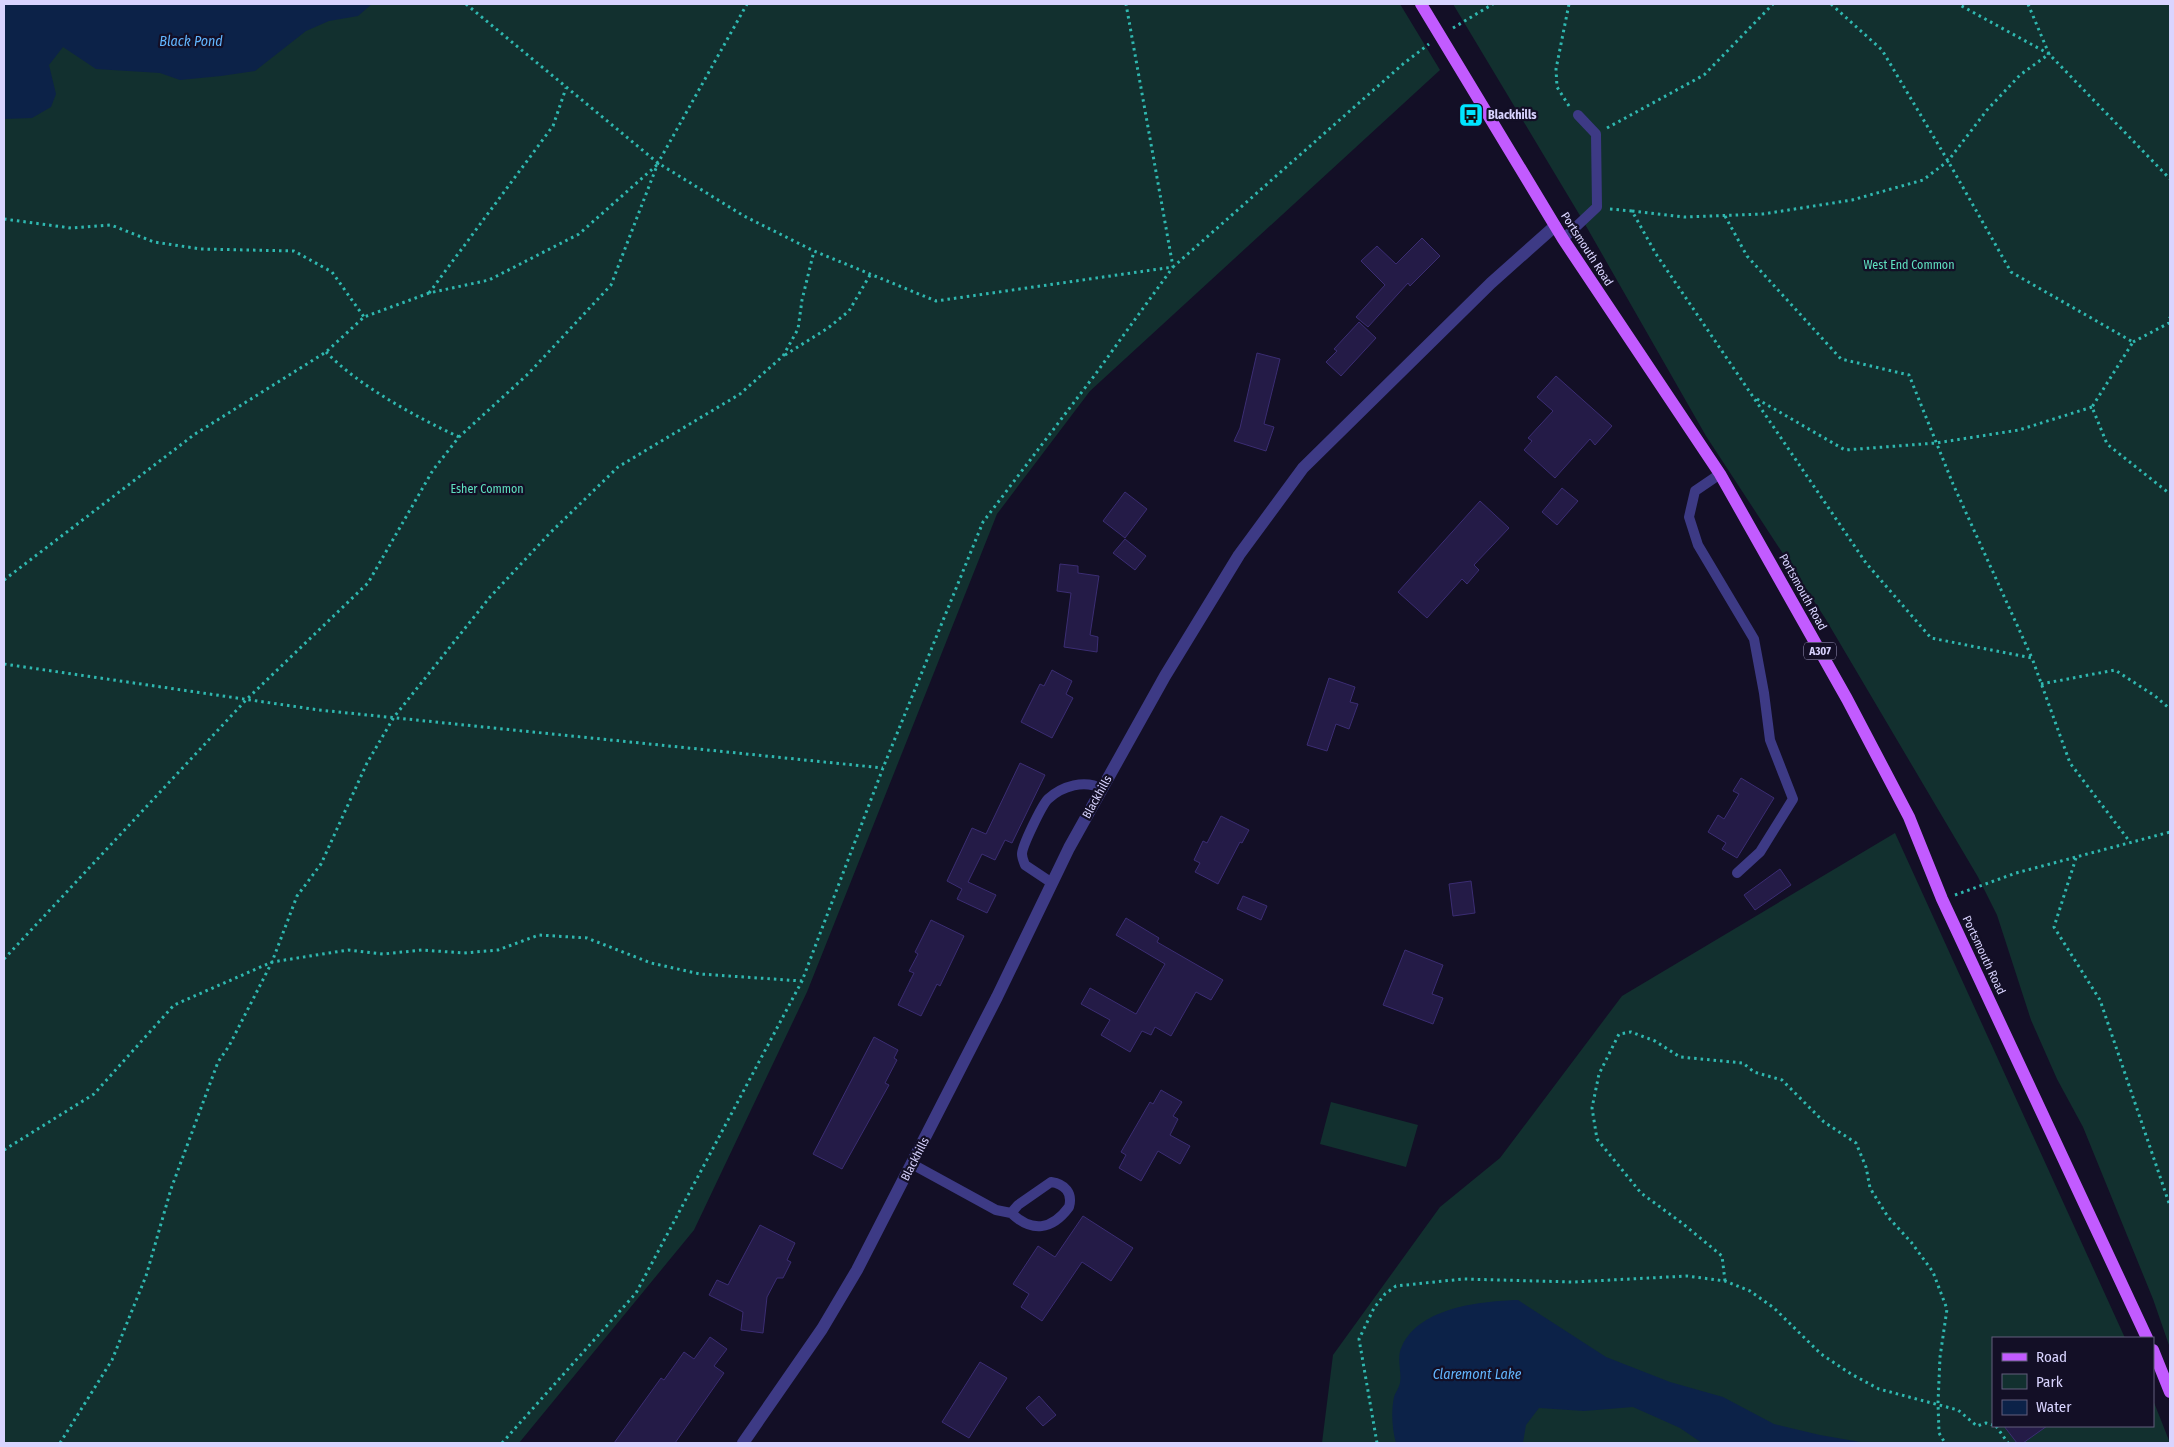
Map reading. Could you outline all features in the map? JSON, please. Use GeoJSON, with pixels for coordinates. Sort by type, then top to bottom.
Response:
{"type":"FeatureCollection","features":[{"type":"Feature","properties":{"kind":"main road","name":"Portsmouth Road"},"geometry":{"type":"LineString","coordinates":[[1421,4],[1563,239],[1720,474],[1847,699],[1909,818],[1942,899],[2147,1337]]}},
{"type":"Feature","properties":{"kind":"main road"},"geometry":{"type":"LineString","coordinates":[[2154,1352],[2167,1371],[2170,1392]]}},
{"type":"Feature","properties":{"kind":"street","name":"Blackhills"},"geometry":{"type":"LineString","coordinates":[[743,1443],[840,1302],[997,997],[1068,848],[1209,602],[1239,555],[1298,474],[1491,283],[1555,226]]}},
{"type":"Feature","properties":{"kind":"lane"},"geometry":{"type":"LineString","coordinates":[[1563,239],[1597,207],[1596,134],[1578,115]]}},
{"type":"Feature","properties":{"kind":"lane"},"geometry":{"type":"LineString","coordinates":[[1720,474],[1696,491],[1689,517],[1698,545],[1754,639],[1770,740],[1793,799],[1760,852],[1737,873]]}},
{"type":"Feature","properties":{"kind":"lane"},"geometry":{"type":"LineString","coordinates":[[1052,883],[1025,865],[1022,853],[1046,800],[1057,792],[1072,786],[1095,785],[1102,789]]}},
{"type":"Feature","properties":{"kind":"lane"},"geometry":{"type":"LineString","coordinates":[[912,1164],[996,1210],[1011,1213],[1021,1222],[1033,1226],[1048,1224],[1059,1219],[1069,1207],[1069,1192],[1064,1186],[1051,1182],[1018,1205],[1011,1213]]}},
{"type":"Feature","properties":{"kind":"path"},"geometry":{"type":"LineString","coordinates":[[466,4],[658,163],[744,216],[814,251],[936,301],[1173,267]]}},
{"type":"Feature","properties":{"kind":"path"},"geometry":{"type":"LineString","coordinates":[[4,959],[247,699],[368,583],[433,470],[459,437],[528,374],[612,286],[658,163],[748,4]]}},
{"type":"Feature","properties":{"kind":"path"},"geometry":{"type":"LineString","coordinates":[[1126,4],[1173,267]]}},
{"type":"Feature","properties":{"kind":"path"},"geometry":{"type":"LineString","coordinates":[[502,1443],[636,1293],[802,981],[883,768],[983,522],[1094,376],[1173,267],[1402,64],[1441,36],[1493,4]]}},
{"type":"Feature","properties":{"kind":"path"},"geometry":{"type":"LineString","coordinates":[[1569,4],[1556,69],[1557,87],[1565,102],[1578,115]]}},
{"type":"Feature","properties":{"kind":"path"},"geometry":{"type":"LineString","coordinates":[[1596,134],[1704,74],[1774,4]]}},
{"type":"Feature","properties":{"kind":"path"},"geometry":{"type":"LineString","coordinates":[[1831,4],[1882,50],[2011,272],[2132,342]]}},
{"type":"Feature","properties":{"kind":"path"},"geometry":{"type":"LineString","coordinates":[[1958,4],[2049,54],[2170,179]]}},
{"type":"Feature","properties":{"kind":"path"},"geometry":{"type":"LineString","coordinates":[[2028,4],[2049,54]]}},
{"type":"Feature","properties":{"kind":"path"},"geometry":{"type":"LineString","coordinates":[[1597,207],[1684,218],[1763,214],[1852,200],[1923,180],[1948,161],[1987,110],[2020,75],[2049,54]]}},
{"type":"Feature","properties":{"kind":"path"},"geometry":{"type":"LineString","coordinates":[[429,293],[553,126],[566,88]]}},
{"type":"Feature","properties":{"kind":"path"},"geometry":{"type":"LineString","coordinates":[[4,580],[195,434],[326,352],[364,317],[429,293],[489,280],[579,234],[658,163]]}},
{"type":"Feature","properties":{"kind":"path"},"geometry":{"type":"LineString","coordinates":[[1632,211],[1656,254],[1866,563],[1931,638],[2032,658]]}},
{"type":"Feature","properties":{"kind":"path"},"geometry":{"type":"LineString","coordinates":[[1725,216],[1747,256],[1841,360],[1908,376],[2032,658],[2070,763],[2130,842]]}},
{"type":"Feature","properties":{"kind":"path"},"geometry":{"type":"LineString","coordinates":[[4,219],[70,228],[111,225],[154,242],[201,249],[294,251],[332,272],[364,317]]}},
{"type":"Feature","properties":{"kind":"path"},"geometry":{"type":"LineString","coordinates":[[784,356],[798,329],[802,300],[814,251]]}},
{"type":"Feature","properties":{"kind":"path"},"geometry":{"type":"LineString","coordinates":[[60,1443],[112,1360],[146,1276],[171,1189],[218,1062],[229,1046],[272,962],[297,896],[321,864],[367,763],[394,717],[490,597],[550,533],[618,467],[740,394],[784,356],[828,328],[849,311],[870,275]]}},
{"type":"Feature","properties":{"kind":"path"},"geometry":{"type":"LineString","coordinates":[[1754,398],[1844,450],[1936,443],[2020,430],[2092,407],[2132,342],[2169,323],[2170,317]]}},
{"type":"Feature","properties":{"kind":"path"},"geometry":{"type":"LineString","coordinates":[[326,352],[338,364],[416,417],[459,437]]}},
{"type":"Feature","properties":{"kind":"path"},"geometry":{"type":"LineString","coordinates":[[2092,407],[2107,444],[2170,494]]}},
{"type":"Feature","properties":{"kind":"path"},"geometry":{"type":"LineString","coordinates":[[4,664],[319,710],[883,768]]}},
{"type":"Feature","properties":{"kind":"path"},"geometry":{"type":"LineString","coordinates":[[2041,684],[2114,670],[2155,696],[2170,709]]}},
{"type":"Feature","properties":{"kind":"path"},"geometry":{"type":"LineString","coordinates":[[1942,899],[2016,873],[2170,832]]}},
{"type":"Feature","properties":{"kind":"path"},"geometry":{"type":"LineString","coordinates":[[2076,858],[2054,927],[2100,1000],[2170,1206]]}},
{"type":"Feature","properties":{"kind":"path"},"geometry":{"type":"LineString","coordinates":[[4,1150],[94,1094],[174,1005],[272,962],[348,950],[383,954],[422,950],[464,953],[498,950],[538,935],[587,938],[651,964],[700,974],[802,981]]}},
{"type":"Feature","properties":{"kind":"path"},"geometry":{"type":"LineString","coordinates":[[1725,1281],[1722,1256],[1641,1193],[1597,1139],[1592,1108],[1599,1074],[1619,1034],[1631,1032],[1656,1041],[1680,1057],[1743,1063],[1754,1072],[1782,1080],[1824,1122],[1856,1143],[1866,1166],[1870,1188],[1888,1217],[1911,1242],[1933,1272],[1942,1292],[1947,1309],[1940,1357],[1938,1403],[1939,1432],[1945,1443]]}},
{"type":"Feature","properties":{"kind":"path"},"geometry":{"type":"LineString","coordinates":[[1376,1443],[1359,1339],[1374,1308],[1396,1286],[1463,1279],[1573,1282],[1687,1276],[1725,1281],[1750,1291],[1774,1308],[1821,1354],[1878,1389],[1938,1403],[1958,1410],[1977,1426],[1986,1423],[1992,1424]]}},
{"type":"Feature","properties":{"kind":"path"},"geometry":{"type":"LineString","coordinates":[[1996,1427],[2008,1443]]}},
{"type":"Feature","properties":{"kind":"green space","name":"Esher Common"},"geometry":{"type":"Polygon","coordinates":[[[4,4],[1400,4],[1440,70],[1090,391],[997,514],[807,992],[694,1230],[519,1443],[4,1443],[4,4]]]}},
{"type":"Feature","properties":{"kind":"green space","name":"West End Common"},"geometry":{"type":"Polygon","coordinates":[[[1453,4],[2170,4],[2170,1348],[2153,1299],[2083,1127],[2057,1079],[2031,1020],[1997,915],[1978,877],[1825,618],[1706,436],[1582,219],[1453,4]]]}},
{"type":"Feature","properties":{"kind":"green space"},"geometry":{"type":"Polygon","coordinates":[[[1895,833],[2125,1337],[1992,1337],[1992,1427],[2154,1427],[2154,1403],[2170,1443],[1322,1443],[1333,1355],[1440,1207],[1500,1158],[1622,996],[1895,833]]]}},
{"type":"Feature","properties":{"kind":"green space"},"geometry":{"type":"Polygon","coordinates":[[[1331,1102],[1418,1125],[1406,1167],[1320,1144],[1331,1102]]]}},
{"type":"Feature","properties":{"kind":"water","name":"Black Pond"},"geometry":{"type":"Polygon","coordinates":[[[4,4],[372,4],[358,16],[329,21],[306,31],[255,71],[221,76],[180,80],[160,73],[96,69],[63,47],[49,65],[56,94],[51,107],[32,118],[4,119],[4,4]]]}},
{"type":"Feature","properties":{"kind":"water","name":"Claremont Lake"},"geometry":{"type":"Polygon","coordinates":[[[1518,1300],[1606,1357],[1670,1382],[1723,1397],[1774,1424],[1866,1443],[1702,1443],[1680,1428],[1633,1407],[1584,1411],[1539,1408],[1526,1425],[1523,1443],[1396,1443],[1392,1420],[1393,1402],[1400,1383],[1400,1351],[1411,1333],[1423,1322],[1453,1309],[1487,1302],[1518,1300]]]}},
{"type":"Feature","properties":{"kind":"building"},"geometry":{"type":"Polygon","coordinates":[[[1422,238],[1440,256],[1410,286],[1408,283],[1368,327],[1356,317],[1385,285],[1361,261],[1377,246],[1396,264],[1422,238]]]}},
{"type":"Feature","properties":{"kind":"building"},"geometry":{"type":"Polygon","coordinates":[[[1359,322],[1376,338],[1341,376],[1326,362],[1337,351],[1334,349],[1359,322]]]}},
{"type":"Feature","properties":{"kind":"building"},"geometry":{"type":"Polygon","coordinates":[[[1257,353],[1280,359],[1264,424],[1274,427],[1266,451],[1234,441],[1240,428],[1257,353]]]}},
{"type":"Feature","properties":{"kind":"building"},"geometry":{"type":"Polygon","coordinates":[[[1556,376],[1612,426],[1595,445],[1590,439],[1555,478],[1524,450],[1532,441],[1528,438],[1553,411],[1537,397],[1556,376]]]}},
{"type":"Feature","properties":{"kind":"building"},"geometry":{"type":"Polygon","coordinates":[[[1562,488],[1578,501],[1557,525],[1542,512],[1562,488]]]}},
{"type":"Feature","properties":{"kind":"building"},"geometry":{"type":"Polygon","coordinates":[[[1125,492],[1147,509],[1125,538],[1103,521],[1125,492]]]}},
{"type":"Feature","properties":{"kind":"building"},"geometry":{"type":"Polygon","coordinates":[[[1480,501],[1509,528],[1474,565],[1479,570],[1467,584],[1462,579],[1427,618],[1398,592],[1480,501]]]}},
{"type":"Feature","properties":{"kind":"building"},"geometry":{"type":"Polygon","coordinates":[[[1125,539],[1146,556],[1135,570],[1113,553],[1125,539]]]}},
{"type":"Feature","properties":{"kind":"building"},"geometry":{"type":"Polygon","coordinates":[[[1060,564],[1078,566],[1078,573],[1099,576],[1090,635],[1098,637],[1097,652],[1064,647],[1071,593],[1057,591],[1060,564]]]}},
{"type":"Feature","properties":{"kind":"building"},"geometry":{"type":"Polygon","coordinates":[[[1052,670],[1072,681],[1066,694],[1073,698],[1052,738],[1021,722],[1040,684],[1044,686],[1052,670]]]}},
{"type":"Feature","properties":{"kind":"building"},"geometry":{"type":"Polygon","coordinates":[[[1329,678],[1355,687],[1350,702],[1358,704],[1349,729],[1336,724],[1327,751],[1307,745],[1329,678]]]}},
{"type":"Feature","properties":{"kind":"building"},"geometry":{"type":"Polygon","coordinates":[[[1020,763],[1045,775],[1012,843],[1005,840],[995,860],[982,854],[968,882],[996,895],[987,913],[957,899],[962,889],[947,881],[972,828],[986,834],[1020,763]]]}},
{"type":"Feature","properties":{"kind":"building"},"geometry":{"type":"Polygon","coordinates":[[[1741,778],[1774,798],[1737,858],[1722,849],[1726,843],[1708,832],[1718,815],[1724,819],[1739,794],[1733,791],[1741,778]]]}},
{"type":"Feature","properties":{"kind":"building"},"geometry":{"type":"Polygon","coordinates":[[[1221,816],[1249,830],[1242,843],[1240,842],[1218,884],[1195,872],[1200,863],[1194,860],[1203,841],[1207,843],[1221,816]]]}},
{"type":"Feature","properties":{"kind":"building"},"geometry":{"type":"Polygon","coordinates":[[[1780,869],[1791,885],[1755,910],[1744,895],[1780,869]]]}},
{"type":"Feature","properties":{"kind":"building"},"geometry":{"type":"Polygon","coordinates":[[[1471,881],[1475,913],[1453,916],[1449,884],[1471,881]]]}},
{"type":"Feature","properties":{"kind":"building"},"geometry":{"type":"Polygon","coordinates":[[[1243,896],[1267,906],[1261,920],[1237,909],[1243,896]]]}},
{"type":"Feature","properties":{"kind":"building"},"geometry":{"type":"Polygon","coordinates":[[[1126,918],[1159,938],[1157,942],[1223,980],[1211,1000],[1196,992],[1171,1036],[1155,1027],[1151,1035],[1142,1031],[1130,1052],[1101,1035],[1110,1020],[1081,1004],[1090,988],[1136,1014],[1165,964],[1116,935],[1126,918]]]}},
{"type":"Feature","properties":{"kind":"building"},"geometry":{"type":"Polygon","coordinates":[[[931,920],[964,936],[940,986],[937,984],[921,1016],[898,1005],[914,973],[909,971],[918,954],[915,952],[931,920]]]}},
{"type":"Feature","properties":{"kind":"building"},"geometry":{"type":"Polygon","coordinates":[[[1405,950],[1443,965],[1432,994],[1443,998],[1433,1024],[1383,1005],[1405,950]]]}},
{"type":"Feature","properties":{"kind":"building"},"geometry":{"type":"Polygon","coordinates":[[[874,1037],[898,1050],[894,1058],[897,1060],[885,1083],[889,1085],[842,1169],[813,1154],[874,1037]]]}},
{"type":"Feature","properties":{"kind":"building"},"geometry":{"type":"Polygon","coordinates":[[[1161,1090],[1182,1102],[1173,1116],[1178,1119],[1170,1135],[1190,1146],[1180,1164],[1158,1151],[1141,1181],[1119,1168],[1126,1155],[1121,1152],[1150,1102],[1153,1104],[1161,1090]]]}},
{"type":"Feature","properties":{"kind":"building"},"geometry":{"type":"Polygon","coordinates":[[[1083,1216],[1133,1248],[1111,1281],[1082,1262],[1042,1321],[1021,1307],[1029,1294],[1013,1284],[1038,1246],[1055,1257],[1083,1216]]]}},
{"type":"Feature","properties":{"kind":"building"},"geometry":{"type":"Polygon","coordinates":[[[760,1225],[795,1243],[787,1260],[791,1262],[783,1278],[777,1278],[767,1297],[763,1333],[741,1330],[743,1312],[709,1295],[717,1280],[728,1285],[760,1225]]]}},
{"type":"Feature","properties":{"kind":"building"},"geometry":{"type":"Polygon","coordinates":[[[710,1337],[727,1349],[714,1366],[724,1373],[675,1443],[614,1443],[661,1378],[664,1380],[684,1352],[694,1359],[710,1337]]]}},
{"type":"Feature","properties":{"kind":"building"},"geometry":{"type":"Polygon","coordinates":[[[980,1362],[1007,1378],[969,1438],[942,1422],[980,1362]]]}},
{"type":"Feature","properties":{"kind":"building"},"geometry":{"type":"Polygon","coordinates":[[[1039,1396],[1056,1415],[1043,1426],[1026,1408],[1039,1396]]]}},
{"type":"Feature","properties":{"kind":"building"},"geometry":{"type":"Polygon","coordinates":[[[2005,1427],[2046,1427],[2023,1443],[2017,1443],[2005,1427]]]}},
{"type":"Feature","properties":{"kind":"place","name":"Blackhills"},"geometry":{"type":"Point","coordinates":[1471,115]}}]}
